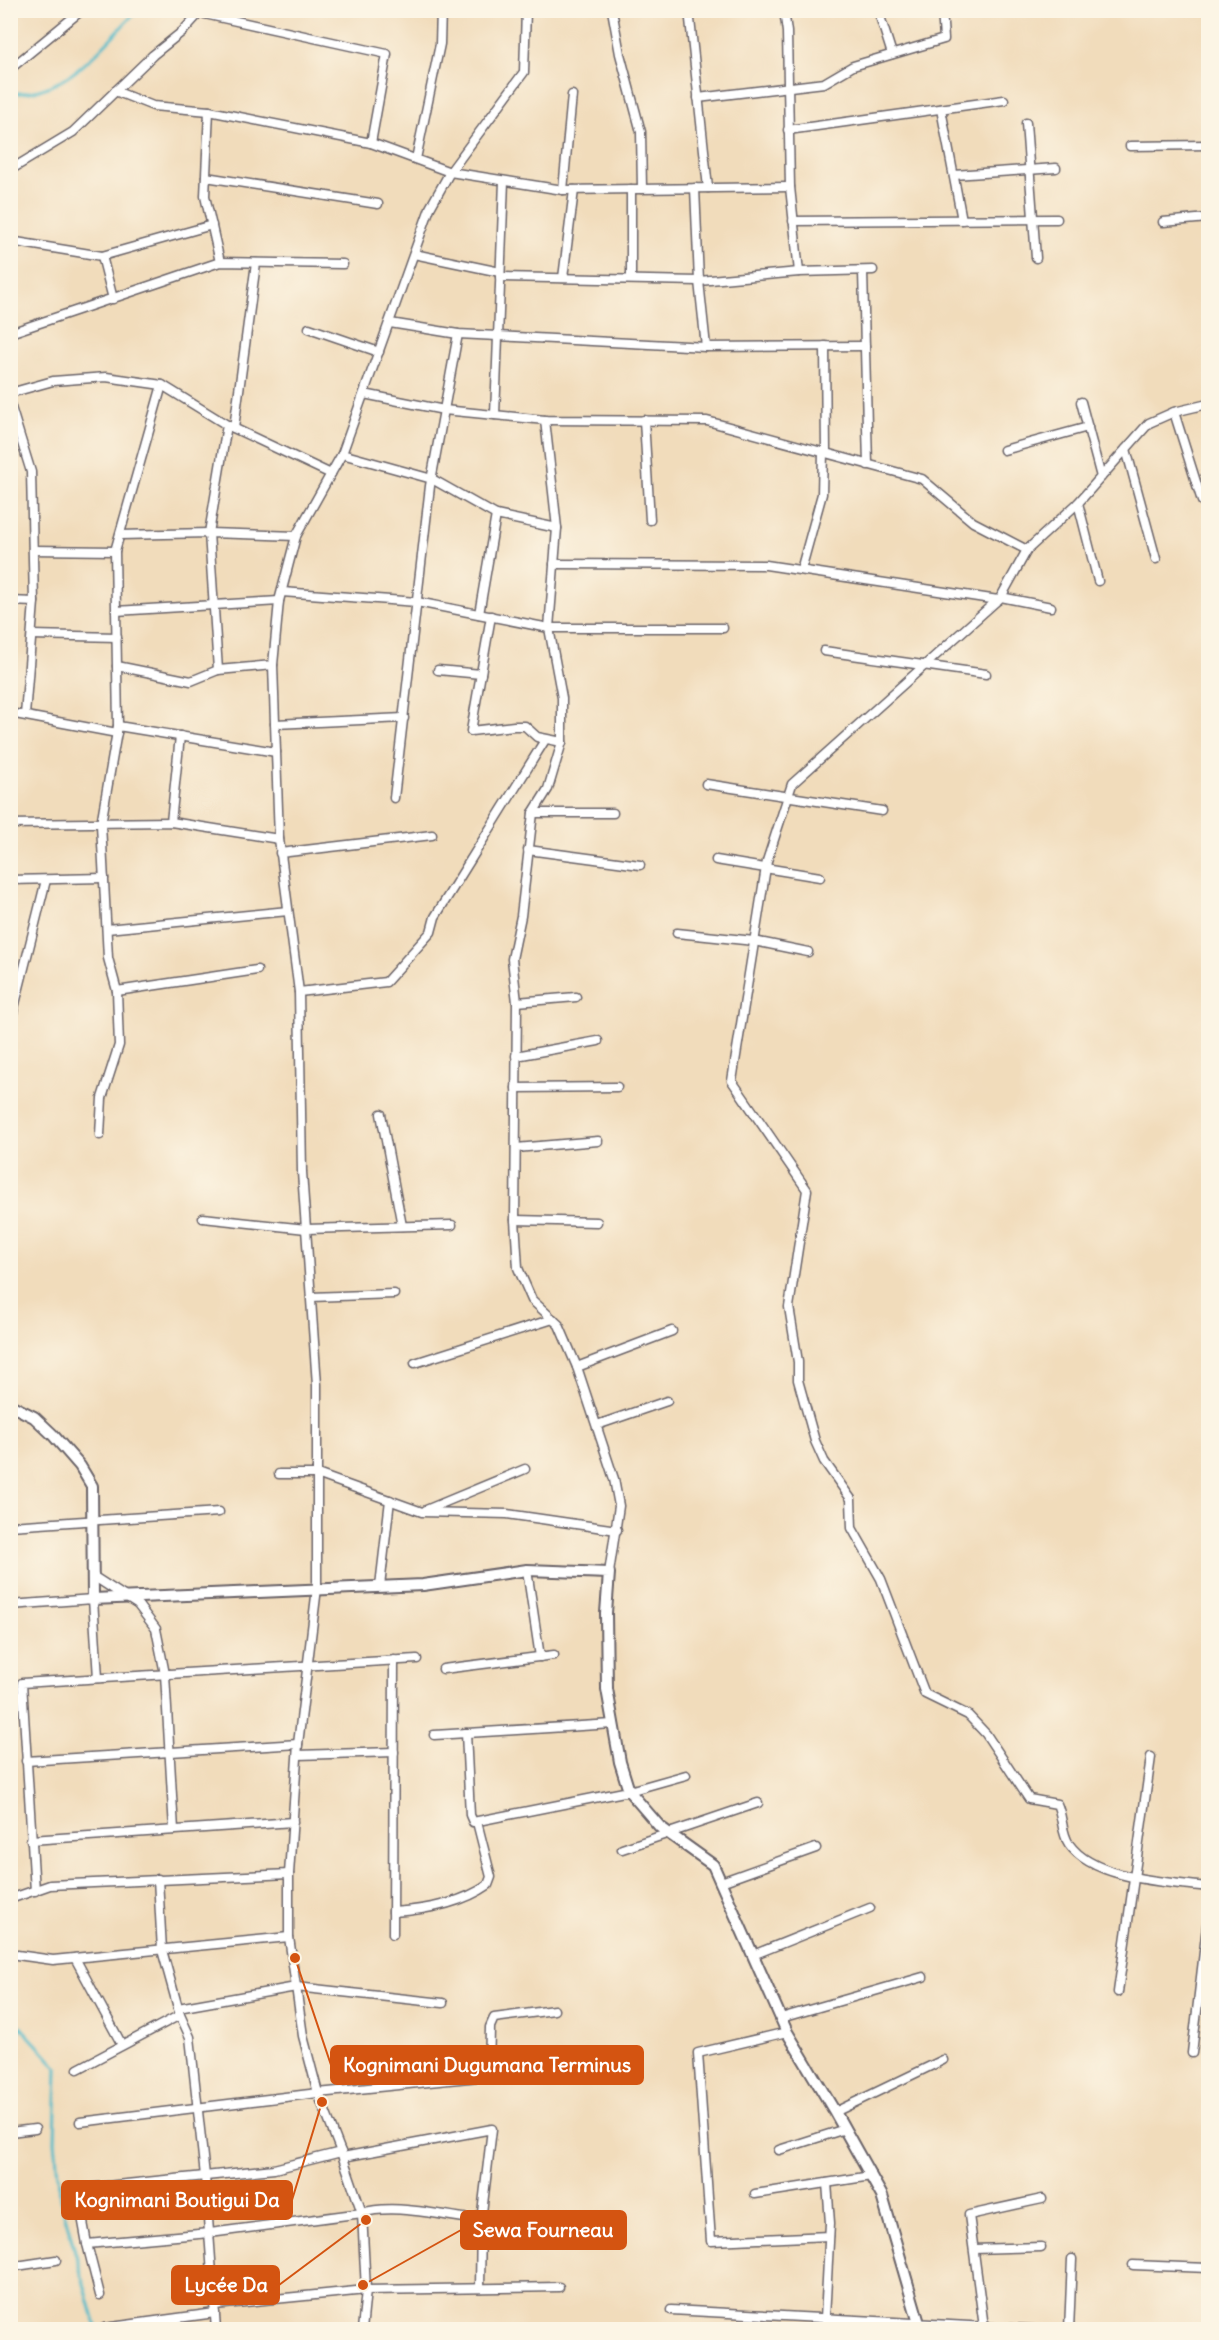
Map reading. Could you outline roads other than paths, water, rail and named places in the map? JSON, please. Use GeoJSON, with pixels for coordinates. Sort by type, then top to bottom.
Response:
{"type":"FeatureCollection","features":[{"type":"Feature","properties":{"kind":"street"},"geometry":{"type":"LineString","coordinates":[[10,69],[82,10]]}},
{"type":"Feature","properties":{"kind":"street"},"geometry":{"type":"LineString","coordinates":[[416,159],[440,44],[441,10]]}},
{"type":"Feature","properties":{"kind":"street"},"geometry":{"type":"LineString","coordinates":[[362,2330],[366,2290],[362,2213],[318,2093],[303,2036],[289,1937],[289,1874],[298,1744],[318,1588],[317,1385],[303,1172],[299,992],[280,854],[273,665],[280,597],[296,536],[342,454],[430,208],[450,172],[524,72],[526,10]]}},
{"type":"Feature","properties":{"kind":"street"},"geometry":{"type":"LineString","coordinates":[[612,10],[620,54],[641,132],[642,189]]}},
{"type":"Feature","properties":{"kind":"street"},"geometry":{"type":"LineString","coordinates":[[689,10],[708,188]]}},
{"type":"Feature","properties":{"kind":"street"},"geometry":{"type":"LineString","coordinates":[[784,10],[787,32],[790,187],[799,272]]}},
{"type":"Feature","properties":{"kind":"street"},"geometry":{"type":"LineString","coordinates":[[878,10],[892,54]]}},
{"type":"Feature","properties":{"kind":"street"},"geometry":{"type":"LineString","coordinates":[[698,98],[824,83],[853,66],[944,39],[942,10]]}},
{"type":"Feature","properties":{"kind":"street"},"geometry":{"type":"LineString","coordinates":[[10,170],[73,132],[153,55],[183,31],[200,11],[387,54],[371,142]]}},
{"type":"Feature","properties":{"kind":"street"},"geometry":{"type":"LineString","coordinates":[[115,91],[153,106],[209,111],[371,142],[450,172],[563,190],[790,187]]}},
{"type":"Feature","properties":{"kind":"street"},"geometry":{"type":"LineString","coordinates":[[563,190],[572,95]]}},
{"type":"Feature","properties":{"kind":"street"},"geometry":{"type":"LineString","coordinates":[[788,130],[1004,100]]}},
{"type":"Feature","properties":{"kind":"street"},"geometry":{"type":"LineString","coordinates":[[941,109],[962,220]]}},
{"type":"Feature","properties":{"kind":"street"},"geometry":{"type":"LineString","coordinates":[[209,111],[205,196],[220,262]]}},
{"type":"Feature","properties":{"kind":"street"},"geometry":{"type":"LineString","coordinates":[[1026,123],[1036,258]]}},
{"type":"Feature","properties":{"kind":"street"},"geometry":{"type":"LineString","coordinates":[[1130,146],[1209,145]]}},
{"type":"Feature","properties":{"kind":"street"},"geometry":{"type":"LineString","coordinates":[[954,175],[1056,168]]}},
{"type":"Feature","properties":{"kind":"street"},"geometry":{"type":"LineString","coordinates":[[206,177],[378,204]]}},
{"type":"Feature","properties":{"kind":"street"},"geometry":{"type":"LineString","coordinates":[[495,415],[504,181]]}},
{"type":"Feature","properties":{"kind":"street"},"geometry":{"type":"LineString","coordinates":[[695,188],[699,281],[706,347]]}},
{"type":"Feature","properties":{"kind":"street"},"geometry":{"type":"LineString","coordinates":[[631,189],[631,279]]}},
{"type":"Feature","properties":{"kind":"street"},"geometry":{"type":"LineString","coordinates":[[563,278],[574,190]]}},
{"type":"Feature","properties":{"kind":"street"},"geometry":{"type":"LineString","coordinates":[[1163,222],[1209,218]]}},
{"type":"Feature","properties":{"kind":"street"},"geometry":{"type":"LineString","coordinates":[[793,221],[1057,219]]}},
{"type":"Feature","properties":{"kind":"street"},"geometry":{"type":"LineString","coordinates":[[10,241],[102,256],[212,225]]}},
{"type":"Feature","properties":{"kind":"street"},"geometry":{"type":"LineString","coordinates":[[414,254],[500,274],[563,278],[699,281],[799,272],[868,271],[865,346],[868,465]]}},
{"type":"Feature","properties":{"kind":"street"},"geometry":{"type":"LineString","coordinates":[[102,256],[113,299]]}},
{"type":"Feature","properties":{"kind":"street"},"geometry":{"type":"LineString","coordinates":[[10,333],[220,262],[343,264]]}},
{"type":"Feature","properties":{"kind":"street"},"geometry":{"type":"LineString","coordinates":[[218,670],[209,533],[231,427],[256,263]]}},
{"type":"Feature","properties":{"kind":"street"},"geometry":{"type":"LineString","coordinates":[[390,323],[458,334],[706,347],[865,346]]}},
{"type":"Feature","properties":{"kind":"street"},"geometry":{"type":"LineString","coordinates":[[309,327],[379,352]]}},
{"type":"Feature","properties":{"kind":"street"},"geometry":{"type":"LineString","coordinates":[[394,798],[432,479],[458,334]]}},
{"type":"Feature","properties":{"kind":"street"},"geometry":{"type":"LineString","coordinates":[[801,570],[822,494],[825,453],[825,346]]}},
{"type":"Feature","properties":{"kind":"street"},"geometry":{"type":"LineString","coordinates":[[10,393],[53,381],[106,377],[162,385],[231,427],[331,474]]}},
{"type":"Feature","properties":{"kind":"street"},"geometry":{"type":"LineString","coordinates":[[100,1135],[102,1098],[120,1045],[117,991],[108,958],[101,824],[118,730],[116,551],[162,385]]}},
{"type":"Feature","properties":{"kind":"street"},"geometry":{"type":"LineString","coordinates":[[364,394],[444,410],[545,420],[707,421],[922,479],[973,522],[1027,550]]}},
{"type":"Feature","properties":{"kind":"street"},"geometry":{"type":"LineString","coordinates":[[1081,402],[1101,477]]}},
{"type":"Feature","properties":{"kind":"street"},"geometry":{"type":"LineString","coordinates":[[10,404],[31,472],[34,602],[25,715]]}},
{"type":"Feature","properties":{"kind":"street"},"geometry":{"type":"LineString","coordinates":[[1209,404],[1174,412],[1149,423],[1078,503],[1027,550],[1000,598],[792,784],[766,868],[732,1082],[807,1190],[789,1307],[798,1362],[798,1380],[815,1441],[824,1461],[851,1499],[852,1528],[881,1579],[925,1694],[968,1715],[986,1734],[1029,1799],[1057,1804],[1068,1844],[1081,1856],[1118,1875],[1209,1887]]}},
{"type":"Feature","properties":{"kind":"street"},"geometry":{"type":"LineString","coordinates":[[1174,412],[1202,501]]}},
{"type":"Feature","properties":{"kind":"street"},"geometry":{"type":"LineString","coordinates":[[545,420],[557,528],[549,628],[562,698],[562,742],[548,789],[533,813],[521,916],[512,959],[517,1002],[515,1220],[518,1268],[532,1300],[559,1325],[577,1367],[614,1479],[619,1506],[609,1573],[606,1613],[607,1689],[620,1762],[629,1791],[660,1827],[713,1865],[787,2032],[882,2196],[920,2326]]}},
{"type":"Feature","properties":{"kind":"street"},"geometry":{"type":"LineString","coordinates":[[644,420],[650,520]]}},
{"type":"Feature","properties":{"kind":"street"},"geometry":{"type":"LineString","coordinates":[[1004,450],[1088,427]]}},
{"type":"Feature","properties":{"kind":"street"},"geometry":{"type":"LineString","coordinates":[[1126,449],[1156,559]]}},
{"type":"Feature","properties":{"kind":"street"},"geometry":{"type":"LineString","coordinates":[[342,454],[432,479],[496,515],[557,528]]}},
{"type":"Feature","properties":{"kind":"street"},"geometry":{"type":"LineString","coordinates":[[1078,503],[1098,581]]}},
{"type":"Feature","properties":{"kind":"street"},"geometry":{"type":"LineString","coordinates":[[479,614],[496,515]]}},
{"type":"Feature","properties":{"kind":"street"},"geometry":{"type":"LineString","coordinates":[[120,535],[209,533],[296,536]]}},
{"type":"Feature","properties":{"kind":"street"},"geometry":{"type":"LineString","coordinates":[[33,550],[116,551]]}},
{"type":"Feature","properties":{"kind":"street"},"geometry":{"type":"LineString","coordinates":[[554,564],[766,565],[1051,607]]}},
{"type":"Feature","properties":{"kind":"street"},"geometry":{"type":"LineString","coordinates":[[116,610],[214,605],[280,597],[417,602],[549,628],[723,628]]}},
{"type":"Feature","properties":{"kind":"street"},"geometry":{"type":"LineString","coordinates":[[10,601],[34,602]]}},
{"type":"Feature","properties":{"kind":"street"},"geometry":{"type":"LineString","coordinates":[[491,616],[471,732],[525,726],[532,734],[545,740],[562,742]]}},
{"type":"Feature","properties":{"kind":"street"},"geometry":{"type":"LineString","coordinates":[[32,635],[117,637]]}},
{"type":"Feature","properties":{"kind":"street"},"geometry":{"type":"LineString","coordinates":[[824,651],[986,674]]}},
{"type":"Feature","properties":{"kind":"street"},"geometry":{"type":"LineString","coordinates":[[117,666],[191,681],[218,670],[273,665]]}},
{"type":"Feature","properties":{"kind":"street"},"geometry":{"type":"LineString","coordinates":[[438,670],[481,674]]}},
{"type":"Feature","properties":{"kind":"street"},"geometry":{"type":"LineString","coordinates":[[10,713],[118,730],[180,736],[276,752]]}},
{"type":"Feature","properties":{"kind":"street"},"geometry":{"type":"LineString","coordinates":[[275,724],[404,718]]}},
{"type":"Feature","properties":{"kind":"street"},"geometry":{"type":"LineString","coordinates":[[171,822],[180,736]]}},
{"type":"Feature","properties":{"kind":"street"},"geometry":{"type":"LineString","coordinates":[[299,992],[386,982],[431,932],[435,917],[545,740]]}},
{"type":"Feature","properties":{"kind":"street"},"geometry":{"type":"LineString","coordinates":[[706,784],[882,811]]}},
{"type":"Feature","properties":{"kind":"street"},"geometry":{"type":"LineString","coordinates":[[533,813],[612,813]]}},
{"type":"Feature","properties":{"kind":"street"},"geometry":{"type":"LineString","coordinates":[[10,824],[171,822],[279,839]]}},
{"type":"Feature","properties":{"kind":"street"},"geometry":{"type":"LineString","coordinates":[[280,854],[432,835]]}},
{"type":"Feature","properties":{"kind":"street"},"geometry":{"type":"LineString","coordinates":[[528,850],[640,865]]}},
{"type":"Feature","properties":{"kind":"street"},"geometry":{"type":"LineString","coordinates":[[716,860],[820,877]]}},
{"type":"Feature","properties":{"kind":"street"},"geometry":{"type":"LineString","coordinates":[[10,880],[104,878]]}},
{"type":"Feature","properties":{"kind":"street"},"geometry":{"type":"LineString","coordinates":[[10,1024],[46,880]]}},
{"type":"Feature","properties":{"kind":"street"},"geometry":{"type":"LineString","coordinates":[[107,929],[288,911]]}},
{"type":"Feature","properties":{"kind":"street"},"geometry":{"type":"LineString","coordinates":[[676,933],[754,941],[808,951]]}},
{"type":"Feature","properties":{"kind":"street"},"geometry":{"type":"LineString","coordinates":[[117,991],[257,970]]}},
{"type":"Feature","properties":{"kind":"street"},"geometry":{"type":"LineString","coordinates":[[517,1002],[576,997]]}},
{"type":"Feature","properties":{"kind":"street"},"geometry":{"type":"LineString","coordinates":[[516,1056],[598,1041]]}},
{"type":"Feature","properties":{"kind":"street"},"geometry":{"type":"LineString","coordinates":[[516,1088],[618,1087]]}},
{"type":"Feature","properties":{"kind":"street"},"geometry":{"type":"LineString","coordinates":[[381,1114],[402,1226]]}},
{"type":"Feature","properties":{"kind":"street"},"geometry":{"type":"LineString","coordinates":[[516,1148],[598,1141]]}},
{"type":"Feature","properties":{"kind":"street"},"geometry":{"type":"LineString","coordinates":[[203,1218],[306,1229],[452,1225]]}},
{"type":"Feature","properties":{"kind":"street"},"geometry":{"type":"LineString","coordinates":[[515,1220],[597,1222]]}},
{"type":"Feature","properties":{"kind":"street"},"geometry":{"type":"LineString","coordinates":[[311,1297],[394,1294]]}},
{"type":"Feature","properties":{"kind":"street"},"geometry":{"type":"LineString","coordinates":[[415,1363],[553,1319]]}},
{"type":"Feature","properties":{"kind":"street"},"geometry":{"type":"LineString","coordinates":[[577,1367],[672,1331]]}},
{"type":"Feature","properties":{"kind":"street"},"geometry":{"type":"LineString","coordinates":[[597,1425],[667,1401]]}},
{"type":"Feature","properties":{"kind":"street"},"geometry":{"type":"LineString","coordinates":[[10,1404],[34,1417],[80,1466],[92,1486],[93,1599],[98,1678]]}},
{"type":"Feature","properties":{"kind":"street"},"geometry":{"type":"LineString","coordinates":[[422,1512],[525,1469]]}},
{"type":"Feature","properties":{"kind":"street"},"geometry":{"type":"LineString","coordinates":[[279,1474],[317,1474],[422,1512],[507,1514],[617,1530]]}},
{"type":"Feature","properties":{"kind":"street"},"geometry":{"type":"LineString","coordinates":[[380,1586],[390,1500]]}},
{"type":"Feature","properties":{"kind":"street"},"geometry":{"type":"LineString","coordinates":[[10,1526],[219,1512]]}},
{"type":"Feature","properties":{"kind":"street"},"geometry":{"type":"LineString","coordinates":[[10,1605],[318,1588],[423,1585],[527,1570],[609,1573]]}},
{"type":"Feature","properties":{"kind":"street"},"geometry":{"type":"LineString","coordinates":[[527,1570],[540,1657]]}},
{"type":"Feature","properties":{"kind":"street"},"geometry":{"type":"LineString","coordinates":[[93,1576],[130,1598],[148,1615],[156,1629],[165,1674],[174,1830]]}},
{"type":"Feature","properties":{"kind":"street"},"geometry":{"type":"LineString","coordinates":[[443,1669],[554,1655]]}},
{"type":"Feature","properties":{"kind":"street"},"geometry":{"type":"LineString","coordinates":[[34,1891],[22,1683],[417,1659]]}},
{"type":"Feature","properties":{"kind":"street"},"geometry":{"type":"LineString","coordinates":[[393,1934],[394,1660]]}},
{"type":"Feature","properties":{"kind":"street"},"geometry":{"type":"LineString","coordinates":[[434,1735],[613,1725]]}},
{"type":"Feature","properties":{"kind":"street"},"geometry":{"type":"LineString","coordinates":[[466,1733],[471,1820],[477,1822],[629,1791],[686,1775]]}},
{"type":"Feature","properties":{"kind":"street"},"geometry":{"type":"LineString","coordinates":[[26,1761],[298,1744]]}},
{"type":"Feature","properties":{"kind":"street"},"geometry":{"type":"LineString","coordinates":[[298,1755],[394,1752]]}},
{"type":"Feature","properties":{"kind":"street"},"geometry":{"type":"LineString","coordinates":[[1118,1992],[1151,1757]]}},
{"type":"Feature","properties":{"kind":"street"},"geometry":{"type":"LineString","coordinates":[[622,1849],[758,1803]]}},
{"type":"Feature","properties":{"kind":"street"},"geometry":{"type":"LineString","coordinates":[[31,1840],[293,1822]]}},
{"type":"Feature","properties":{"kind":"street"},"geometry":{"type":"LineString","coordinates":[[393,1912],[421,1910],[448,1903],[488,1885],[491,1877],[477,1822]]}},
{"type":"Feature","properties":{"kind":"street"},"geometry":{"type":"LineString","coordinates":[[721,1882],[816,1848]]}},
{"type":"Feature","properties":{"kind":"street"},"geometry":{"type":"LineString","coordinates":[[10,1899],[50,1885],[289,1874]]}},
{"type":"Feature","properties":{"kind":"street"},"geometry":{"type":"LineString","coordinates":[[158,1879],[162,1950],[179,2011],[190,2037],[205,2176],[216,2330]]}},
{"type":"Feature","properties":{"kind":"street"},"geometry":{"type":"LineString","coordinates":[[753,1955],[870,1908]]}},
{"type":"Feature","properties":{"kind":"street"},"geometry":{"type":"LineString","coordinates":[[1192,2053],[1209,1918]]}},
{"type":"Feature","properties":{"kind":"street"},"geometry":{"type":"LineString","coordinates":[[10,1954],[53,1960],[289,1937]]}},
{"type":"Feature","properties":{"kind":"street"},"geometry":{"type":"LineString","coordinates":[[75,1958],[122,2045]]}},
{"type":"Feature","properties":{"kind":"street"},"geometry":{"type":"LineString","coordinates":[[781,2018],[923,1977]]}},
{"type":"Feature","properties":{"kind":"street"},"geometry":{"type":"LineString","coordinates":[[78,2069],[179,2011],[296,1987],[443,2002]]}},
{"type":"Feature","properties":{"kind":"street"},"geometry":{"type":"LineString","coordinates":[[80,2122],[318,2093],[489,2076],[490,2027],[494,2018],[554,2010]]}},
{"type":"Feature","properties":{"kind":"street"},"geometry":{"type":"LineString","coordinates":[[787,2032],[698,2053],[711,2241],[829,2236]]}},
{"type":"Feature","properties":{"kind":"street"},"geometry":{"type":"LineString","coordinates":[[835,2112],[943,2060]]}},
{"type":"Feature","properties":{"kind":"street"},"geometry":{"type":"LineString","coordinates":[[10,2132],[35,2129]]}},
{"type":"Feature","properties":{"kind":"street"},"geometry":{"type":"LineString","coordinates":[[100,2295],[87,2244],[77,2189],[274,2169],[342,2154],[492,2129],[481,2221],[480,2288]]}},
{"type":"Feature","properties":{"kind":"street"},"geometry":{"type":"LineString","coordinates":[[779,2150],[845,2129]]}},
{"type":"Feature","properties":{"kind":"street"},"geometry":{"type":"LineString","coordinates":[[755,2194],[871,2176]]}},
{"type":"Feature","properties":{"kind":"street"},"geometry":{"type":"LineString","coordinates":[[825,2318],[829,2236],[827,2183]]}},
{"type":"Feature","properties":{"kind":"street"},"geometry":{"type":"LineString","coordinates":[[984,2327],[969,2215],[1042,2199]]}},
{"type":"Feature","properties":{"kind":"street"},"geometry":{"type":"LineString","coordinates":[[87,2244],[210,2233],[362,2213],[374,2209],[425,2212],[481,2221]]}},
{"type":"Feature","properties":{"kind":"street"},"geometry":{"type":"LineString","coordinates":[[974,2249],[1041,2247]]}},
{"type":"Feature","properties":{"kind":"street"},"geometry":{"type":"LineString","coordinates":[[1069,2330],[1072,2259]]}},
{"type":"Feature","properties":{"kind":"street"},"geometry":{"type":"LineString","coordinates":[[10,2268],[56,2260]]}},
{"type":"Feature","properties":{"kind":"street"},"geometry":{"type":"LineString","coordinates":[[1133,2265],[1209,2268]]}},
{"type":"Feature","properties":{"kind":"street"},"geometry":{"type":"LineString","coordinates":[[104,2328],[215,2309],[366,2290],[559,2287]]}},
{"type":"Feature","properties":{"kind":"street"},"geometry":{"type":"LineString","coordinates":[[671,2310],[825,2318],[865,2325],[1044,2330]]}},
{"type":"Feature","properties":{"kind":"waterway"},"geometry":{"type":"LineString","coordinates":[[10,93],[30,92],[65,79],[80,68],[140,10]]}},
{"type":"Feature","properties":{"kind":"waterway"},"geometry":{"type":"LineString","coordinates":[[10,2023],[18,2024],[57,2067],[55,2142],[60,2198],[97,2330]]}},
{"type":"Feature","properties":{"kind":"place","name":"Kognimani Dugumana Terminus"},"geometry":{"type":"Point","coordinates":[295,1958]}},
{"type":"Feature","properties":{"kind":"place","name":"Kognimani Boutigui Da"},"geometry":{"type":"Point","coordinates":[322,2102]}},
{"type":"Feature","properties":{"kind":"place","name":"Lycée Da"},"geometry":{"type":"Point","coordinates":[366,2220]}},
{"type":"Feature","properties":{"kind":"place","name":"Sewa Fourneau"},"geometry":{"type":"Point","coordinates":[363,2285]}}]}
